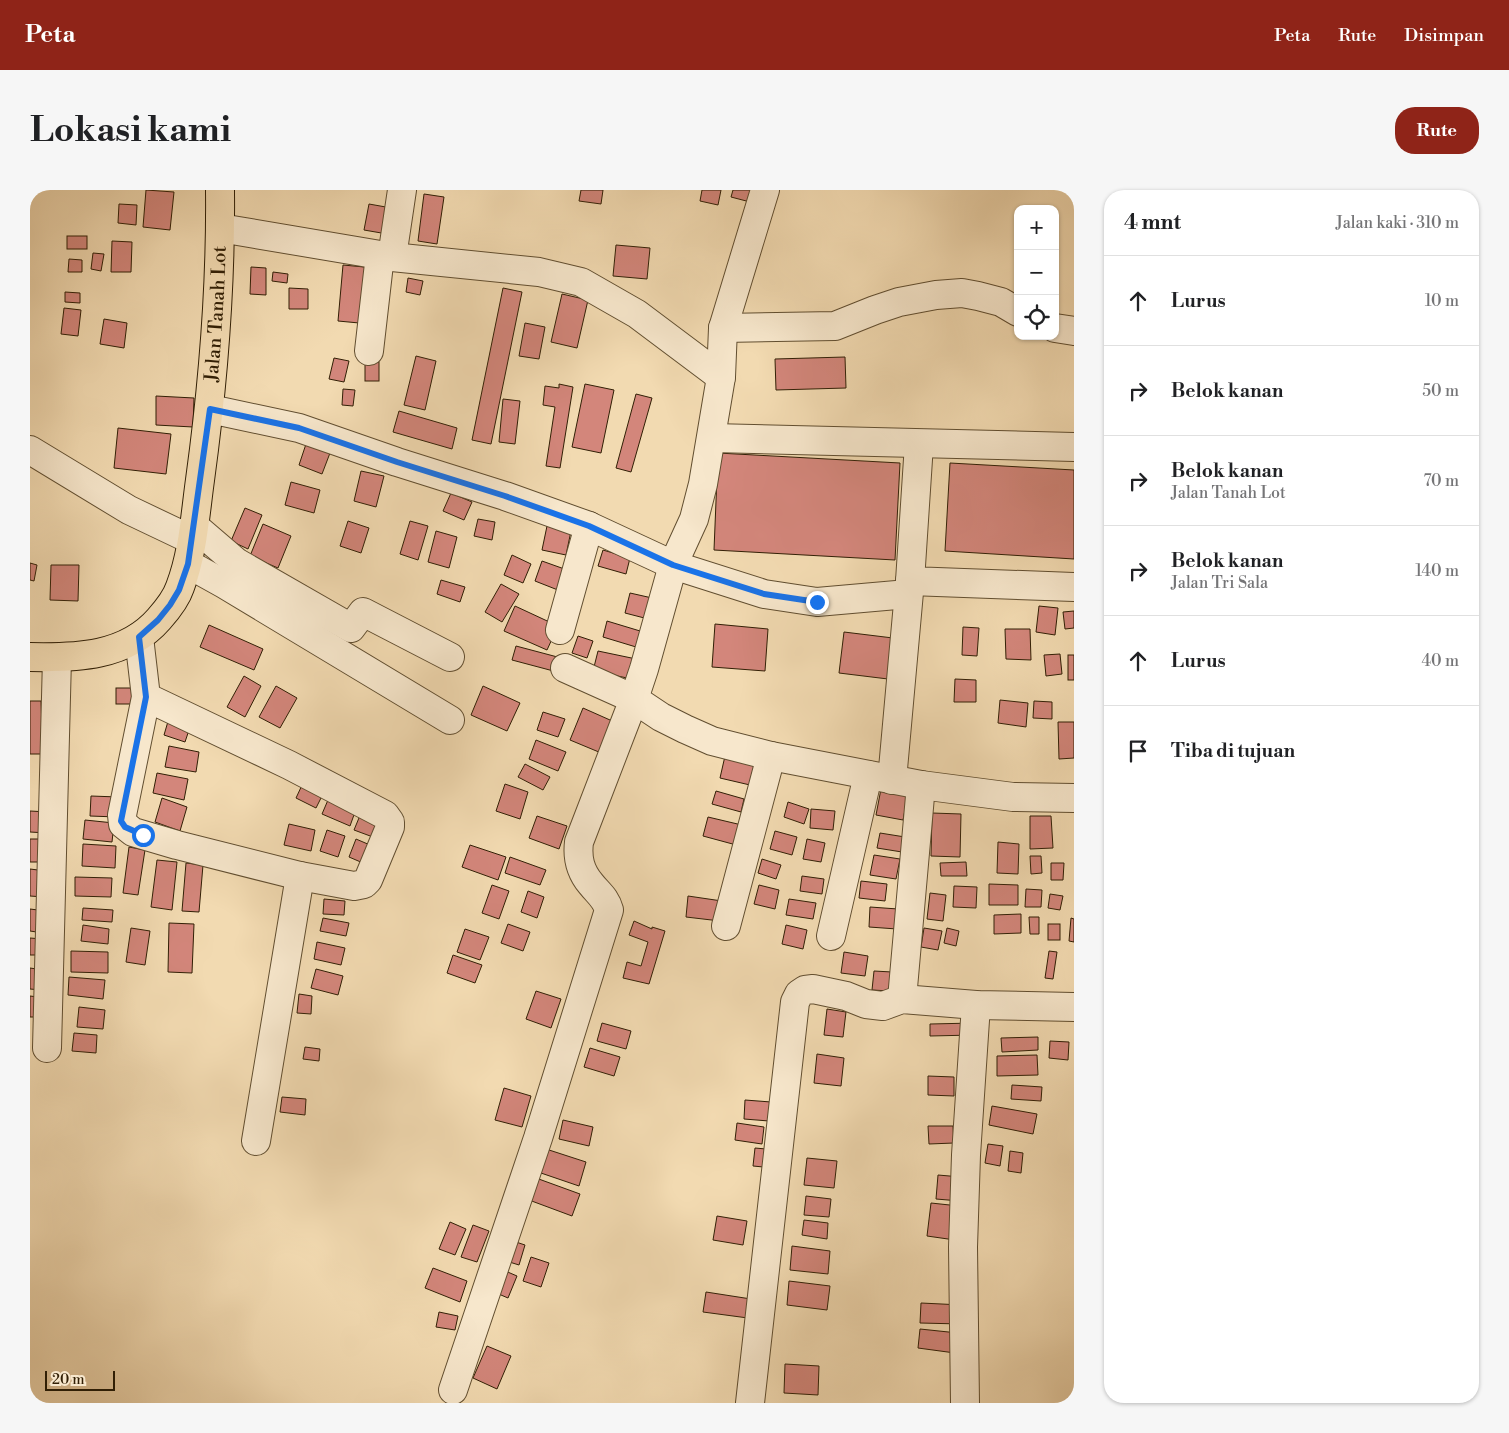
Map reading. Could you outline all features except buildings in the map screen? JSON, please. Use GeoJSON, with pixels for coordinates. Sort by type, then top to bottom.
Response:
{"type":"FeatureCollection","features":[{"type":"Feature","properties":{"kind":"main road","name":"Jalan Tanah Lot"},"geometry":{"type":"LineString","coordinates":[[30,657],[57,658],[96,655],[115,649],[139,637],[158,620],[179,590],[191,543],[210,409],[220,228],[220,190]]}},
{"type":"Feature","properties":{"kind":"street"},"geometry":{"type":"LineString","coordinates":[[369,351],[386,256],[402,190]]}},
{"type":"Feature","properties":{"kind":"street"},"geometry":{"type":"LineString","coordinates":[[453,1390],[538,1138],[607,920],[609,910],[607,902],[582,871],[578,857],[579,842],[634,699],[673,565],[694,519],[712,438],[721,377],[724,328],[765,190]]}},
{"type":"Feature","properties":{"kind":"street"},"geometry":{"type":"LineString","coordinates":[[220,228],[386,256],[540,272],[581,282],[637,314],[721,377]]}},
{"type":"Feature","properties":{"kind":"street"},"geometry":{"type":"LineString","coordinates":[[724,328],[834,326],[891,305],[936,295],[962,294],[978,296],[1001,302],[1014,310]]}},
{"type":"Feature","properties":{"kind":"street"},"geometry":{"type":"LineString","coordinates":[[1059,329],[1074,331]]}},
{"type":"Feature","properties":{"kind":"street"},"geometry":{"type":"LineString","coordinates":[[210,409],[299,428],[397,462],[505,496],[589,526],[673,565],[764,594],[817,602],[909,587],[1074,587]]}},
{"type":"Feature","properties":{"kind":"street"},"geometry":{"type":"LineString","coordinates":[[712,438],[1074,447]]}},
{"type":"Feature","properties":{"kind":"street"},"geometry":{"type":"LineString","coordinates":[[831,936],[880,777],[909,587],[919,444]]}},
{"type":"Feature","properties":{"kind":"street"},"geometry":{"type":"LineString","coordinates":[[30,450],[129,510],[191,543],[236,562],[351,628],[363,612],[450,657]]}},
{"type":"Feature","properties":{"kind":"street"},"geometry":{"type":"LineString","coordinates":[[560,630],[589,526]]}},
{"type":"Feature","properties":{"kind":"street"},"geometry":{"type":"LineString","coordinates":[[191,543],[233,589],[450,720]]}},
{"type":"Feature","properties":{"kind":"street"},"geometry":{"type":"LineString","coordinates":[[139,637],[146,697],[121,821],[125,827],[133,832],[177,845],[300,876],[354,886],[364,884],[368,880],[390,827],[388,818],[289,765],[146,697]]}},
{"type":"Feature","properties":{"kind":"street"},"geometry":{"type":"LineString","coordinates":[[47,1048],[57,658]]}},
{"type":"Feature","properties":{"kind":"street"},"geometry":{"type":"LineString","coordinates":[[565,668],[634,699],[684,729],[712,741],[771,756],[921,785],[1013,797],[1074,798]]}},
{"type":"Feature","properties":{"kind":"street"},"geometry":{"type":"LineString","coordinates":[[726,926],[771,756]]}},
{"type":"Feature","properties":{"kind":"street"},"geometry":{"type":"LineString","coordinates":[[902,998],[921,785]]}},
{"type":"Feature","properties":{"kind":"street"},"geometry":{"type":"LineString","coordinates":[[256,1141],[300,876]]}},
{"type":"Feature","properties":{"kind":"street"},"geometry":{"type":"LineString","coordinates":[[750,1403],[795,1002],[799,994],[805,990],[814,989],[846,996],[866,1004],[883,1006],[902,998],[976,1005],[1074,1007]]}},
{"type":"Feature","properties":{"kind":"street"},"geometry":{"type":"LineString","coordinates":[[965,1403],[963,1247],[966,1155],[976,1005]]}},
{"type":"Feature","properties":{"kind":"route"},"geometry":{"type":"LineString","coordinates":[[143,835],[125,827],[121,821],[126,788],[146,697],[139,637],[158,620],[170,605],[179,590],[188,564],[210,409],[299,428],[397,462],[505,496],[589,526],[673,565],[764,594],[817,602]]}}]}
